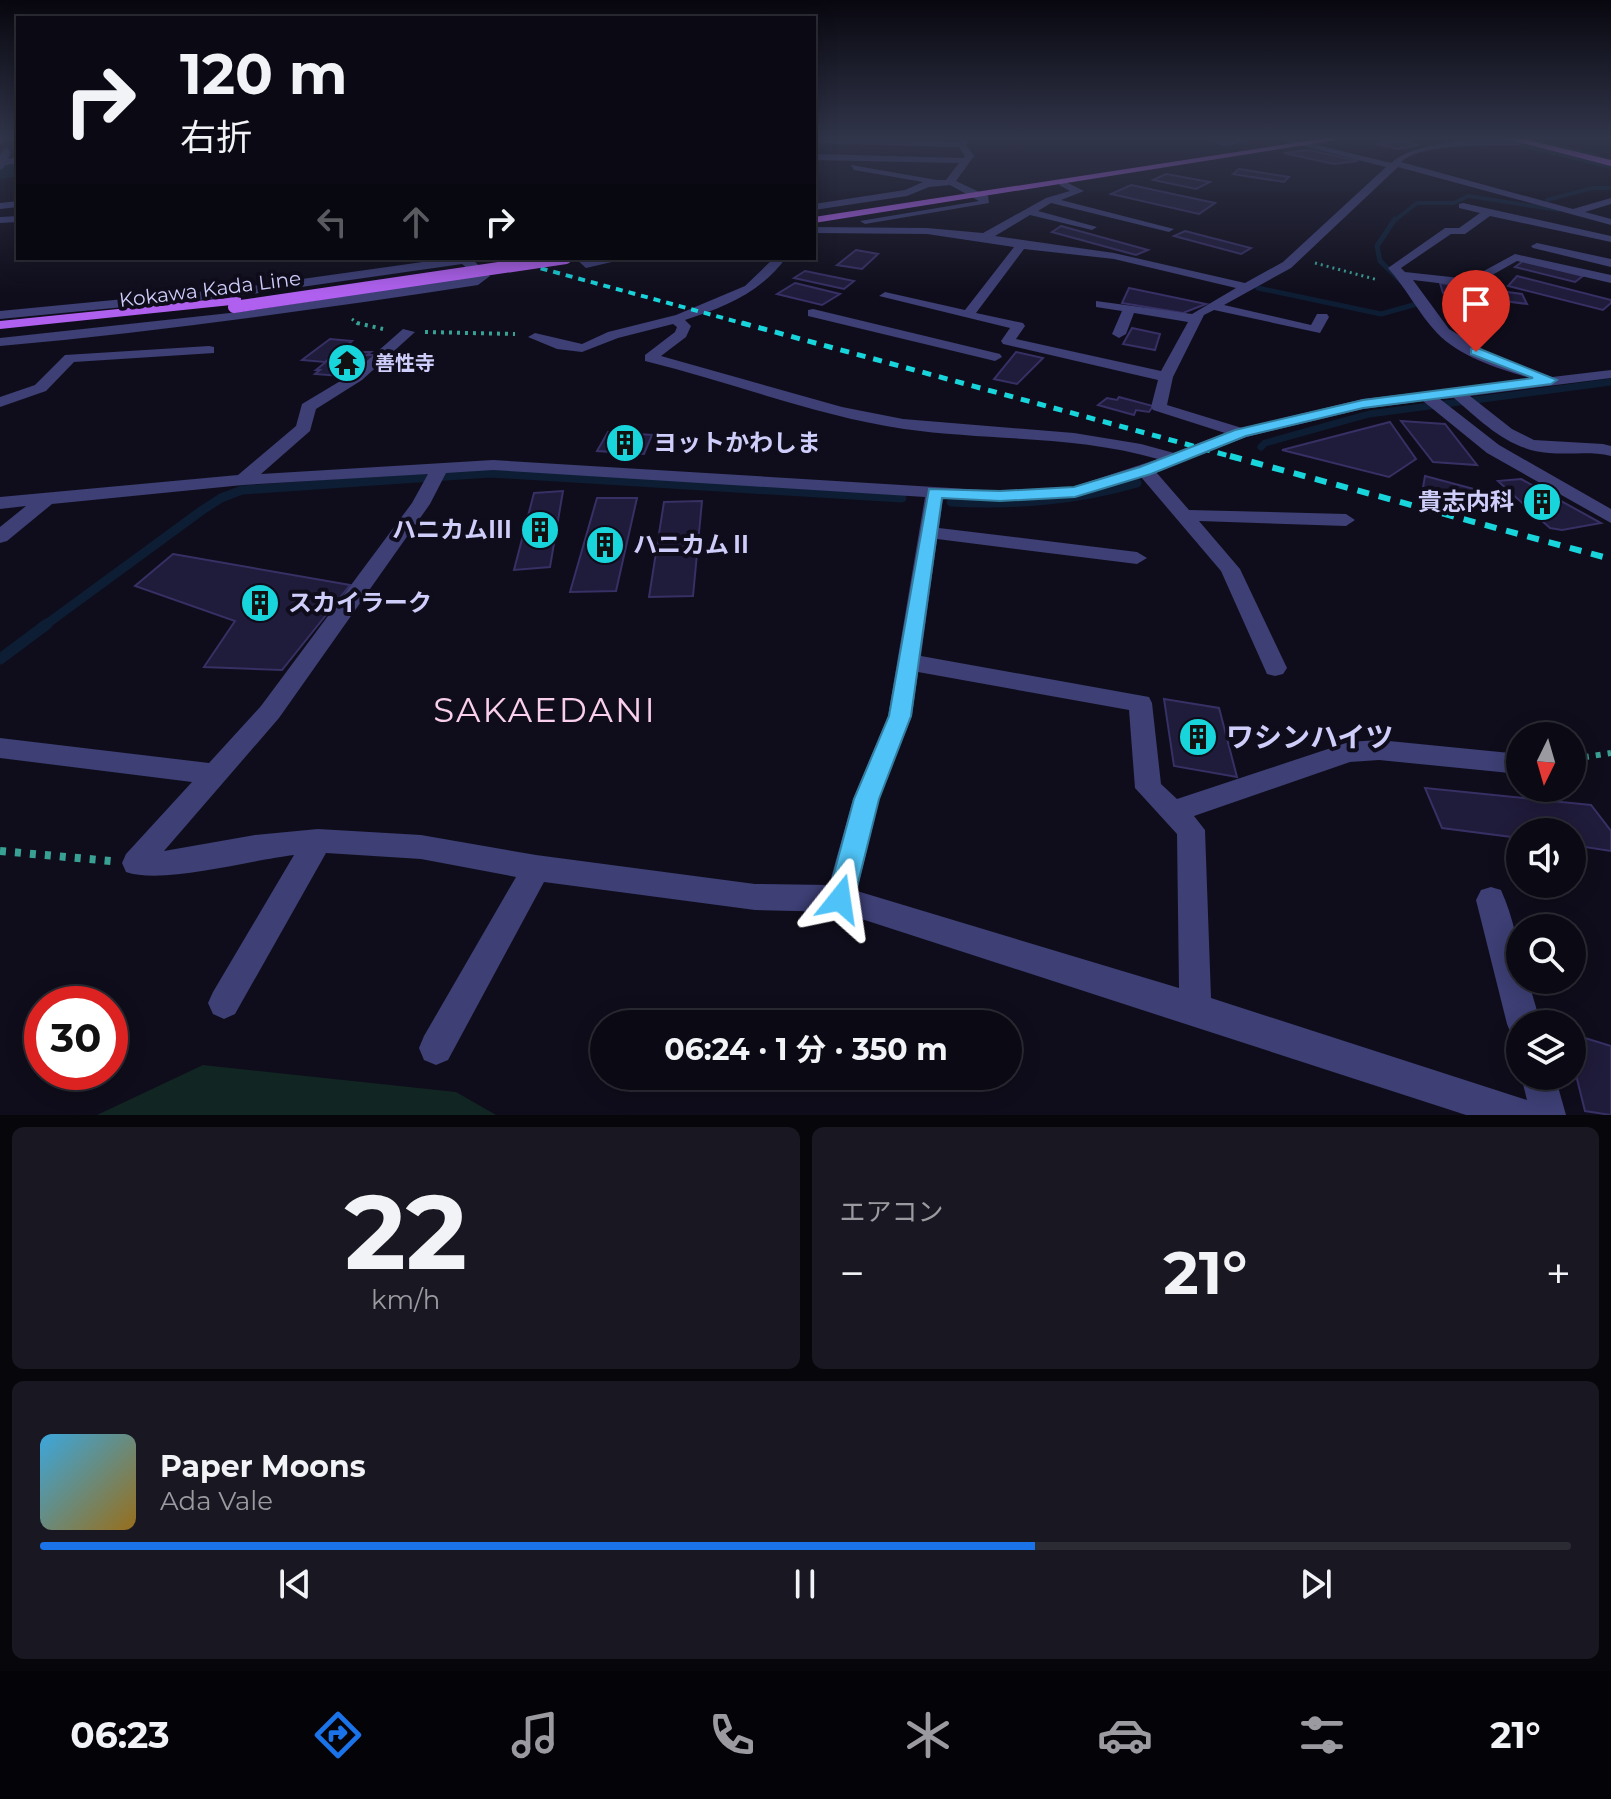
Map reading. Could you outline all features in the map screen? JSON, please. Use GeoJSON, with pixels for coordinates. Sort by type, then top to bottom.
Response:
{"type":"FeatureCollection","features":[{"type":"Feature","properties":{"kind":"main road"},"geometry":{"type":"LineString","coordinates":[[816,214],[967,190]]}},
{"type":"Feature","properties":{"kind":"main road"},"geometry":{"type":"LineString","coordinates":[[816,228],[1013,190]]}},
{"type":"Feature","properties":{"kind":"main road","name":"Kokawa Kada Line"},"geometry":{"type":"LineString","coordinates":[[0,325],[235,304],[514,260]]}},
{"type":"Feature","properties":{"kind":"main road","name":"Kokawa Kada Line"},"geometry":{"type":"LineString","coordinates":[[0,333],[552,260]]}},
{"type":"Feature","properties":{"kind":"street"},"geometry":{"type":"LineString","coordinates":[[816,207],[917,190]]}},
{"type":"Feature","properties":{"kind":"street"},"geometry":{"type":"LineString","coordinates":[[816,228],[984,203],[979,195],[967,190]]}},
{"type":"Feature","properties":{"kind":"street"},"geometry":{"type":"LineString","coordinates":[[985,237],[1050,200],[1077,190]]}},
{"type":"Feature","properties":{"kind":"street"},"geometry":{"type":"LineString","coordinates":[[1241,433],[1159,407],[1166,377],[1180,355],[1195,319],[1199,313],[1295,259],[1368,190]]}},
{"type":"Feature","properties":{"kind":"street"},"geometry":{"type":"LineString","coordinates":[[1494,190],[1611,222]]}},
{"type":"Feature","properties":{"kind":"street"},"geometry":{"type":"LineString","coordinates":[[1050,200],[1169,229]]}},
{"type":"Feature","properties":{"kind":"street"},"geometry":{"type":"LineString","coordinates":[[1576,211],[1611,201]]}},
{"type":"Feature","properties":{"kind":"street"},"geometry":{"type":"LineString","coordinates":[[1463,206],[1611,239]]}},
{"type":"Feature","properties":{"kind":"street"},"geometry":{"type":"LineString","coordinates":[[1029,212],[1092,227]]}},
{"type":"Feature","properties":{"kind":"street"},"geometry":{"type":"LineString","coordinates":[[1488,212],[1461,232],[1449,230],[1394,268],[1415,288],[1435,323],[1450,338],[1512,368],[1551,380]]}},
{"type":"Feature","properties":{"kind":"street"},"geometry":{"type":"LineString","coordinates":[[897,216],[900,231]]}},
{"type":"Feature","properties":{"kind":"street"},"geometry":{"type":"LineString","coordinates":[[816,228],[985,237],[1021,245],[1114,256],[1248,287]]}},
{"type":"Feature","properties":{"kind":"street"},"geometry":{"type":"LineString","coordinates":[[968,315],[1021,245]]}},
{"type":"Feature","properties":{"kind":"street"},"geometry":{"type":"LineString","coordinates":[[1537,246],[1611,263]]}},
{"type":"Feature","properties":{"kind":"street"},"geometry":{"type":"LineString","coordinates":[[1401,275],[1471,283],[1515,257],[1611,279]]}},
{"type":"Feature","properties":{"kind":"street"},"geometry":{"type":"LineString","coordinates":[[0,315],[238,292],[462,260],[468,261],[484,276],[478,281],[328,304],[94,335],[0,342]]}},
{"type":"Feature","properties":{"kind":"street"},"geometry":{"type":"LineString","coordinates":[[583,260],[586,264],[611,260]]}},
{"type":"Feature","properties":{"kind":"street"},"geometry":{"type":"LineString","coordinates":[[535,337],[580,349],[610,336],[718,305],[742,292],[774,268],[779,260]]}},
{"type":"Feature","properties":{"kind":"street"},"geometry":{"type":"LineString","coordinates":[[885,296],[1018,326],[981,374]]}},
{"type":"Feature","properties":{"kind":"street"},"geometry":{"type":"LineString","coordinates":[[1101,304],[1195,319]]}},
{"type":"Feature","properties":{"kind":"street"},"geometry":{"type":"LineString","coordinates":[[1212,306],[1315,330],[1322,317]]}},
{"type":"Feature","properties":{"kind":"street"},"geometry":{"type":"LineString","coordinates":[[1119,334],[1130,308]]}},
{"type":"Feature","properties":{"kind":"street"},"geometry":{"type":"LineString","coordinates":[[813,313],[995,357]]}},
{"type":"Feature","properties":{"kind":"street"},"geometry":{"type":"LineString","coordinates":[[674,318],[684,326],[681,334],[650,358],[701,368],[818,407],[902,424],[1111,445],[1150,450],[1174,458]]}},
{"type":"Feature","properties":{"kind":"street"},"geometry":{"type":"LineString","coordinates":[[243,480],[304,428],[308,407],[357,377],[408,332]]}},
{"type":"Feature","properties":{"kind":"street"},"geometry":{"type":"LineString","coordinates":[[1008,341],[1166,377]]}},
{"type":"Feature","properties":{"kind":"street"},"geometry":{"type":"LineString","coordinates":[[0,402],[46,388],[70,358],[209,350]]}},
{"type":"Feature","properties":{"kind":"street"},"geometry":{"type":"LineString","coordinates":[[0,503],[243,480],[439,471],[493,465],[1000,496],[1075,492],[1145,470],[1241,433],[1363,404],[1435,403],[1551,380],[1611,374]]}},
{"type":"Feature","properties":{"kind":"street"},"geometry":{"type":"LineString","coordinates":[[1466,399],[1508,435],[1525,443],[1542,448],[1611,451]]}},
{"type":"Feature","properties":{"kind":"street"},"geometry":{"type":"LineString","coordinates":[[1435,403],[1522,468],[1611,517]]}},
{"type":"Feature","properties":{"kind":"street"},"geometry":{"type":"LineString","coordinates":[[1145,470],[1230,569],[1275,668]]}},
{"type":"Feature","properties":{"kind":"street"},"geometry":{"type":"LineString","coordinates":[[136,863],[270,712],[421,504],[439,471]]}},
{"type":"Feature","properties":{"kind":"street"},"geometry":{"type":"LineString","coordinates":[[840,899],[866,799],[900,716],[935,492]]}},
{"type":"Feature","properties":{"kind":"street"},"geometry":{"type":"LineString","coordinates":[[0,537],[46,499]]}},
{"type":"Feature","properties":{"kind":"street"},"geometry":{"type":"LineString","coordinates":[[1183,515],[1346,520]]}},
{"type":"Feature","properties":{"kind":"street"},"geometry":{"type":"LineString","coordinates":[[928,532],[1137,558]]}},
{"type":"Feature","properties":{"kind":"street"},"geometry":{"type":"LineString","coordinates":[[908,662],[1140,703],[1148,788],[1191,830],[1195,1009]]}},
{"type":"Feature","properties":{"kind":"street"},"geometry":{"type":"LineString","coordinates":[[0,748],[213,774]]}},
{"type":"Feature","properties":{"kind":"street"},"geometry":{"type":"LineString","coordinates":[[1172,812],[1349,752],[1379,750],[1506,763]]}},
{"type":"Feature","properties":{"kind":"street"},"geometry":{"type":"LineString","coordinates":[[136,863],[167,864],[255,847],[318,841],[421,847],[536,868],[755,897],[840,899],[1195,1009],[1520,1115]]}},
{"type":"Feature","properties":{"kind":"street"},"geometry":{"type":"LineString","coordinates":[[224,1003],[318,841]]}},
{"type":"Feature","properties":{"kind":"street"},"geometry":{"type":"LineString","coordinates":[[436,1048],[536,868]]}},
{"type":"Feature","properties":{"kind":"street"},"geometry":{"type":"LineString","coordinates":[[1491,900],[1520,1010]]}},
{"type":"Feature","properties":{"kind":"street"},"geometry":{"type":"LineString","coordinates":[[1542,1090],[1548,1115]]}},
{"type":"Feature","properties":{"kind":"path"},"geometry":{"type":"LineString","coordinates":[[1295,259],[1415,288]]}},
{"type":"Feature","properties":{"kind":"path"},"geometry":{"type":"LineString","coordinates":[[328,304],[342,310],[360,326],[408,332],[489,332],[535,337]]}},
{"type":"Feature","properties":{"kind":"path"},"geometry":{"type":"LineString","coordinates":[[1586,757],[1611,753]]}},
{"type":"Feature","properties":{"kind":"path"},"geometry":{"type":"LineString","coordinates":[[0,851],[136,863]]}},
{"type":"Feature","properties":{"kind":"green space"},"geometry":{"type":"Polygon","coordinates":[[[203,1065],[456,1092],[496,1115],[97,1115],[203,1065]]]}},
{"type":"Feature","properties":{"kind":"building"},"geometry":{"type":"Polygon","coordinates":[[[1120,190],[1154,190],[1215,203],[1199,214],[1111,194],[1120,190]]]}},
{"type":"Feature","properties":{"kind":"building"},"geometry":{"type":"Polygon","coordinates":[[[1061,226],[1148,250],[1136,255],[1052,232],[1061,226]]]}},
{"type":"Feature","properties":{"kind":"building"},"geometry":{"type":"Polygon","coordinates":[[[1185,231],[1251,248],[1241,254],[1174,236],[1185,231]]]}},
{"type":"Feature","properties":{"kind":"building"},"geometry":{"type":"Polygon","coordinates":[[[856,250],[878,254],[862,269],[837,265],[856,250]]]}},
{"type":"Feature","properties":{"kind":"building"},"geometry":{"type":"Polygon","coordinates":[[[1523,261],[1583,276],[1575,282],[1515,267],[1523,261]]]}},
{"type":"Feature","properties":{"kind":"building"},"geometry":{"type":"Polygon","coordinates":[[[805,271],[854,281],[844,289],[794,278],[805,271]]]}},
{"type":"Feature","properties":{"kind":"building"},"geometry":{"type":"Polygon","coordinates":[[[1517,276],[1611,300],[1611,303],[1603,310],[1508,286],[1517,276]]]}},
{"type":"Feature","properties":{"kind":"building"},"geometry":{"type":"Polygon","coordinates":[[[795,283],[840,294],[822,305],[777,294],[795,283]]]}},
{"type":"Feature","properties":{"kind":"building"},"geometry":{"type":"Polygon","coordinates":[[[1440,283],[1522,294],[1527,304],[1443,293],[1440,283]]]}},
{"type":"Feature","properties":{"kind":"building"},"geometry":{"type":"Polygon","coordinates":[[[1129,288],[1206,304],[1183,313],[1122,303],[1129,288]]]}},
{"type":"Feature","properties":{"kind":"building"},"geometry":{"type":"Polygon","coordinates":[[[1132,328],[1160,334],[1155,350],[1123,344],[1132,328]]]}},
{"type":"Feature","properties":{"kind":"building"},"geometry":{"type":"Polygon","coordinates":[[[330,339],[352,341],[325,362],[302,360],[330,339]]]}},
{"type":"Feature","properties":{"kind":"building"},"geometry":{"type":"Polygon","coordinates":[[[338,352],[371,352],[367,355],[379,355],[354,377],[315,374],[338,352]]]}},
{"type":"Feature","properties":{"kind":"building"},"geometry":{"type":"Polygon","coordinates":[[[1016,352],[1043,358],[1017,384],[994,379],[1016,352]]]}},
{"type":"Feature","properties":{"kind":"building"},"geometry":{"type":"Polygon","coordinates":[[[1119,397],[1153,406],[1149,412],[1136,410],[1134,415],[1098,405],[1107,398],[1117,400],[1119,397]]]}},
{"type":"Feature","properties":{"kind":"building"},"geometry":{"type":"Polygon","coordinates":[[[1401,421],[1445,424],[1477,465],[1433,462],[1401,421]]]}},
{"type":"Feature","properties":{"kind":"building"},"geometry":{"type":"Polygon","coordinates":[[[1390,422],[1416,459],[1389,477],[1282,450],[1390,422]]]}},
{"type":"Feature","properties":{"kind":"building","name":"ヨットかわしま"},"geometry":{"type":"Polygon","coordinates":[[[608,432],[652,435],[644,454],[597,451],[608,432]]]}},
{"type":"Feature","properties":{"kind":"building"},"geometry":{"type":"Polygon","coordinates":[[[1425,476],[1493,494],[1498,505],[1492,512],[1422,493],[1425,476]]]}},
{"type":"Feature","properties":{"kind":"building","name":"貴志内科"},"geometry":{"type":"Polygon","coordinates":[[[1521,479],[1601,523],[1562,530],[1550,528],[1498,481],[1521,479]]]}},
{"type":"Feature","properties":{"kind":"building","name":"ハニカムⅢ"},"geometry":{"type":"Polygon","coordinates":[[[563,491],[550,567],[514,570],[534,493],[563,491]]]}},
{"type":"Feature","properties":{"kind":"building","name":"ハニカムⅡ"},"geometry":{"type":"Polygon","coordinates":[[[597,498],[637,498],[616,591],[570,592],[597,498]]]}},
{"type":"Feature","properties":{"kind":"building"},"geometry":{"type":"Polygon","coordinates":[[[702,501],[693,596],[649,597],[664,502],[702,501]]]}},
{"type":"Feature","properties":{"kind":"building","name":"スカイラーク"},"geometry":{"type":"Polygon","coordinates":[[[173,554],[350,585],[282,670],[204,667],[235,621],[135,586],[173,554]]]}},
{"type":"Feature","properties":{"kind":"building","name":"ワシンハイツ"},"geometry":{"type":"Polygon","coordinates":[[[1164,699],[1219,708],[1237,777],[1174,766],[1164,699]]]}},
{"type":"Feature","properties":{"kind":"building"},"geometry":{"type":"Polygon","coordinates":[[[1425,788],[1506,796],[1506,802],[1591,805],[1611,831],[1611,851],[1586,847],[1586,818],[1506,818],[1506,836],[1442,828],[1425,788]]]}},
{"type":"Feature","properties":{"kind":"building"},"geometry":{"type":"Polygon","coordinates":[[[1586,1038],[1611,1046],[1611,1115],[1585,1111],[1580,1090],[1586,1090],[1586,1038]]]}},
{"type":"Feature","properties":{"kind":"waterway"},"geometry":{"type":"LineString","coordinates":[[1547,200],[1584,190]]}},
{"type":"Feature","properties":{"kind":"waterway"},"geometry":{"type":"LineString","coordinates":[[1394,221],[1417,203],[1454,203],[1468,196],[1558,210],[1549,207]]}},
{"type":"Feature","properties":{"kind":"waterway"},"geometry":{"type":"LineString","coordinates":[[1395,219],[1377,246],[1380,261],[1402,282]]}},
{"type":"Feature","properties":{"kind":"waterway"},"geometry":{"type":"LineString","coordinates":[[1258,288],[1381,314],[1417,304]]}},
{"type":"Feature","properties":{"kind":"waterway"},"geometry":{"type":"LineString","coordinates":[[1261,447],[1265,443],[1369,414],[1611,382]]}},
{"type":"Feature","properties":{"kind":"waterway"},"geometry":{"type":"LineString","coordinates":[[44,626],[201,511],[221,498],[242,490],[490,473],[902,498]]}},
{"type":"Feature","properties":{"kind":"waterway"},"geometry":{"type":"LineString","coordinates":[[951,502],[1045,500],[1091,494],[1137,483]]}},
{"type":"Feature","properties":{"kind":"waterway"},"geometry":{"type":"LineString","coordinates":[[0,659],[47,624]]}},
{"type":"Feature","properties":{"kind":"railway"},"geometry":{"type":"LineString","coordinates":[[510,260],[749,325]]}},
{"type":"Feature","properties":{"kind":"railway"},"geometry":{"type":"LineString","coordinates":[[742,323],[1237,458]]}},
{"type":"Feature","properties":{"kind":"railway"},"geometry":{"type":"LineString","coordinates":[[1230,456],[1611,559]]}},
{"type":"Feature","properties":{"kind":"place","name":"善性寺"},"geometry":{"type":"Point","coordinates":[347,363]}},
{"type":"Feature","properties":{"kind":"place","name":"ヨットかわしま"},"geometry":{"type":"Point","coordinates":[625,443]}},
{"type":"Feature","properties":{"kind":"place","name":"貴志内科"},"geometry":{"type":"Point","coordinates":[1542,502]}},
{"type":"Feature","properties":{"kind":"place","name":"ハニカムⅢ"},"geometry":{"type":"Point","coordinates":[540,530]}},
{"type":"Feature","properties":{"kind":"place","name":"ハニカムⅡ"},"geometry":{"type":"Point","coordinates":[605,545]}},
{"type":"Feature","properties":{"kind":"place","name":"スカイラーク"},"geometry":{"type":"Point","coordinates":[260,603]}},
{"type":"Feature","properties":{"kind":"place","name":"ワシンハイツ"},"geometry":{"type":"Point","coordinates":[1198,737]}},
{"type":"Feature","properties":{"kind":"district","name":"SAKAEDANI"},"geometry":{"type":"Point","coordinates":[545,710]}},
{"type":"Feature","properties":{"kind":"route"},"geometry":{"type":"LineString","coordinates":[[840,899],[866,799],[900,716],[935,492],[1000,496],[1075,492],[1145,470],[1241,433],[1363,404],[1551,380],[1476,352]]}}]}
